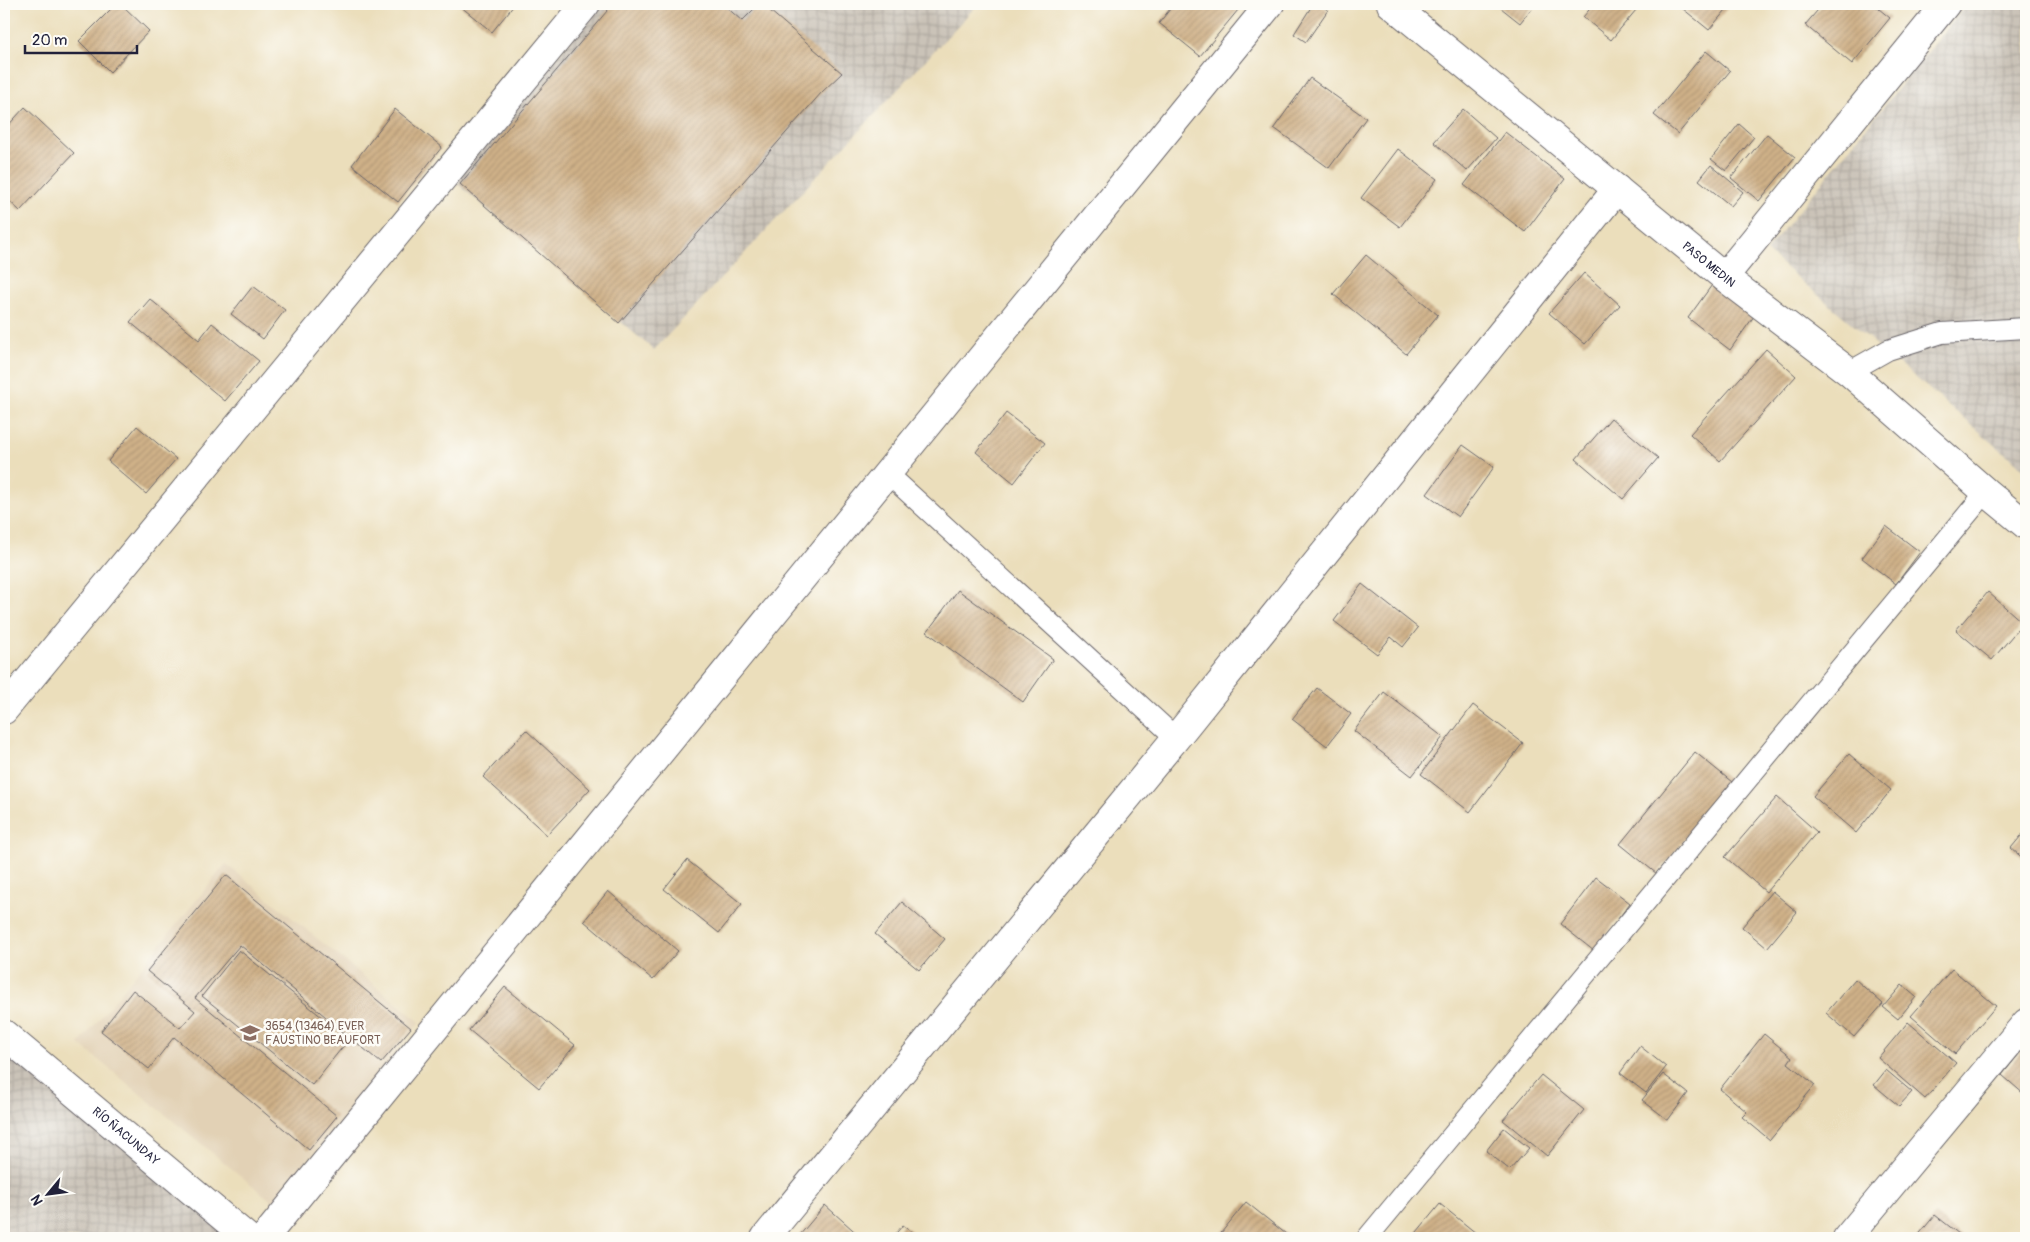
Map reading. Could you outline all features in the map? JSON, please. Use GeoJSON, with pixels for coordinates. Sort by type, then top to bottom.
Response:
{"type":"FeatureCollection","features":[{"type":"Feature","properties":{"kind":"street"},"geometry":{"type":"LineString","coordinates":[[4,710],[586,4]]}},
{"type":"Feature","properties":{"kind":"street"},"geometry":{"type":"LineString","coordinates":[[264,1238],[1270,4]]}},
{"type":"Feature","properties":{"kind":"street","name":"PASO MEDIN"},"geometry":{"type":"LineString","coordinates":[[1391,4],[1724,277],[1850,372],[2026,525]]}},
{"type":"Feature","properties":{"kind":"street"},"geometry":{"type":"LineString","coordinates":[[1724,277],[1946,4]]}},
{"type":"Feature","properties":{"kind":"street"},"geometry":{"type":"LineString","coordinates":[[765,1238],[1176,738],[1617,190]]}},
{"type":"Feature","properties":{"kind":"street"},"geometry":{"type":"LineString","coordinates":[[1847,1238],[2026,1023]]}},
{"type":"Feature","properties":{"kind":"street","name":"RÍO ÑACUNDAY"},"geometry":{"type":"LineString","coordinates":[[4,1034],[248,1238]]}},
{"type":"Feature","properties":{"kind":"lane"},"geometry":{"type":"LineString","coordinates":[[1850,372],[1888,350],[1942,333],[2026,328]]}},
{"type":"Feature","properties":{"kind":"lane"},"geometry":{"type":"LineString","coordinates":[[887,473],[1176,738]]}},
{"type":"Feature","properties":{"kind":"lane"},"geometry":{"type":"LineString","coordinates":[[1367,1238],[1986,492]]}},
{"type":"Feature","properties":{"kind":"shaded area"},"geometry":{"type":"Polygon","coordinates":[[[601,4],[978,4],[654,350],[453,180],[601,4]]]}},
{"type":"Feature","properties":{"kind":"shaded area"},"geometry":{"type":"Polygon","coordinates":[[[1967,4],[2026,4],[2026,471],[1766,251],[1967,4]]]}},
{"type":"Feature","properties":{"kind":"shaded area","name":"3654 (13464) EVER FAUSTINO BEAUFORT"},"geometry":{"type":"Polygon","coordinates":[[[226,864],[420,1022],[274,1203],[79,1044],[226,864]]]}},
{"type":"Feature","properties":{"kind":"shaded area"},"geometry":{"type":"Polygon","coordinates":[[[4,1039],[246,1238],[4,1238],[4,1039]]]}},
{"type":"Feature","properties":{"kind":"building"},"geometry":{"type":"Polygon","coordinates":[[[116,4],[121,4],[149,31],[110,72],[79,41],[116,4]]]}},
{"type":"Feature","properties":{"kind":"building"},"geometry":{"type":"Polygon","coordinates":[[[462,4],[515,4],[492,32],[460,6],[462,4]]]}},
{"type":"Feature","properties":{"kind":"building"},"geometry":{"type":"Polygon","coordinates":[[[613,4],[723,4],[742,21],[759,4],[762,4],[842,73],[822,92],[619,323],[460,184],[613,4]]]}},
{"type":"Feature","properties":{"kind":"building"},"geometry":{"type":"Polygon","coordinates":[[[1174,4],[1243,4],[1200,56],[1159,23],[1174,4]]]}},
{"type":"Feature","properties":{"kind":"building"},"geometry":{"type":"Polygon","coordinates":[[[1313,4],[1319,4],[1328,10],[1306,42],[1294,34],[1313,4]]]}},
{"type":"Feature","properties":{"kind":"building"},"geometry":{"type":"Polygon","coordinates":[[[1496,4],[1535,4],[1520,23],[1496,4]]]}},
{"type":"Feature","properties":{"kind":"building"},"geometry":{"type":"Polygon","coordinates":[[[1594,4],[1641,4],[1611,40],[1583,17],[1594,4]]]}},
{"type":"Feature","properties":{"kind":"building"},"geometry":{"type":"Polygon","coordinates":[[[1677,4],[1731,4],[1709,30],[1677,4]]]}},
{"type":"Feature","properties":{"kind":"building"},"geometry":{"type":"Polygon","coordinates":[[[1823,4],[1873,4],[1890,18],[1852,64],[1805,25],[1823,4]]]}},
{"type":"Feature","properties":{"kind":"building"},"geometry":{"type":"Polygon","coordinates":[[[1706,51],[1730,71],[1678,134],[1654,115],[1706,51]]]}},
{"type":"Feature","properties":{"kind":"building"},"geometry":{"type":"Polygon","coordinates":[[[1310,78],[1366,118],[1329,168],[1274,128],[1310,78]]]}},
{"type":"Feature","properties":{"kind":"building"},"geometry":{"type":"Polygon","coordinates":[[[25,107],[74,153],[20,211],[4,196],[4,130],[25,107]]]}},
{"type":"Feature","properties":{"kind":"building"},"geometry":{"type":"Polygon","coordinates":[[[395,109],[442,147],[398,202],[352,165],[395,109]]]}},
{"type":"Feature","properties":{"kind":"building"},"geometry":{"type":"Polygon","coordinates":[[[1463,109],[1496,138],[1467,171],[1434,142],[1463,109]]]}},
{"type":"Feature","properties":{"kind":"building"},"geometry":{"type":"Polygon","coordinates":[[[1739,124],[1754,137],[1726,171],[1711,159],[1739,124]]]}},
{"type":"Feature","properties":{"kind":"building"},"geometry":{"type":"Polygon","coordinates":[[[1505,132],[1565,179],[1525,232],[1464,185],[1505,132]]]}},
{"type":"Feature","properties":{"kind":"building"},"geometry":{"type":"Polygon","coordinates":[[[1767,134],[1795,157],[1759,201],[1731,178],[1767,134]]]}},
{"type":"Feature","properties":{"kind":"building"},"geometry":{"type":"Polygon","coordinates":[[[1398,149],[1437,179],[1400,227],[1361,198],[1398,149]]]}},
{"type":"Feature","properties":{"kind":"building"},"geometry":{"type":"Polygon","coordinates":[[[1711,165],[1743,192],[1731,206],[1699,180],[1711,165]]]}},
{"type":"Feature","properties":{"kind":"building"},"geometry":{"type":"Polygon","coordinates":[[[1366,255],[1438,315],[1406,354],[1333,294],[1366,255]]]}},
{"type":"Feature","properties":{"kind":"building"},"geometry":{"type":"Polygon","coordinates":[[[1584,273],[1620,305],[1585,344],[1549,313],[1584,273]]]}},
{"type":"Feature","properties":{"kind":"building"},"geometry":{"type":"Polygon","coordinates":[[[1717,278],[1759,309],[1730,350],[1688,318],[1717,278]]]}},
{"type":"Feature","properties":{"kind":"building"},"geometry":{"type":"Polygon","coordinates":[[[253,286],[285,310],[263,339],[231,314],[253,286]]]}},
{"type":"Feature","properties":{"kind":"building"},"geometry":{"type":"Polygon","coordinates":[[[150,299],[199,340],[212,323],[259,361],[225,401],[130,322],[150,299]]]}},
{"type":"Feature","properties":{"kind":"building"},"geometry":{"type":"Polygon","coordinates":[[[1766,349],[1796,376],[1720,461],[1690,434],[1766,349]]]}},
{"type":"Feature","properties":{"kind":"building"},"geometry":{"type":"Polygon","coordinates":[[[1006,413],[1045,443],[1014,483],[976,452],[1006,413]]]}},
{"type":"Feature","properties":{"kind":"building"},"geometry":{"type":"Polygon","coordinates":[[[1611,418],[1658,458],[1623,499],[1576,459],[1611,418]]]}},
{"type":"Feature","properties":{"kind":"building"},"geometry":{"type":"Polygon","coordinates":[[[137,426],[176,459],[146,494],[108,461],[137,426]]]}},
{"type":"Feature","properties":{"kind":"building"},"geometry":{"type":"Polygon","coordinates":[[[1463,445],[1494,467],[1458,517],[1427,494],[1463,445]]]}},
{"type":"Feature","properties":{"kind":"building"},"geometry":{"type":"Polygon","coordinates":[[[1886,526],[1920,552],[1896,584],[1862,558],[1886,526]]]}},
{"type":"Feature","properties":{"kind":"building"},"geometry":{"type":"Polygon","coordinates":[[[1362,584],[1418,628],[1403,647],[1391,637],[1377,654],[1334,621],[1362,584]]]}},
{"type":"Feature","properties":{"kind":"building"},"geometry":{"type":"Polygon","coordinates":[[[958,590],[1053,659],[1023,702],[927,632],[958,590]]]}},
{"type":"Feature","properties":{"kind":"building"},"geometry":{"type":"Polygon","coordinates":[[[1988,592],[2023,623],[1992,660],[1956,630],[1988,592]]]}},
{"type":"Feature","properties":{"kind":"building"},"geometry":{"type":"Polygon","coordinates":[[[1317,688],[1351,714],[1327,746],[1292,719],[1317,688]]]}},
{"type":"Feature","properties":{"kind":"building"},"geometry":{"type":"Polygon","coordinates":[[[1384,692],[1443,737],[1412,776],[1354,731],[1384,692]]]}},
{"type":"Feature","properties":{"kind":"building"},"geometry":{"type":"Polygon","coordinates":[[[1473,705],[1523,743],[1470,812],[1421,774],[1473,705]]]}},
{"type":"Feature","properties":{"kind":"building"},"geometry":{"type":"Polygon","coordinates":[[[526,730],[590,789],[547,835],[483,777],[526,730]]]}},
{"type":"Feature","properties":{"kind":"building"},"geometry":{"type":"Polygon","coordinates":[[[1695,752],[1732,782],[1657,874],[1620,844],[1695,752]]]}},
{"type":"Feature","properties":{"kind":"building"},"geometry":{"type":"Polygon","coordinates":[[[1849,754],[1891,790],[1856,833],[1813,796],[1849,754]]]}},
{"type":"Feature","properties":{"kind":"building"},"geometry":{"type":"Polygon","coordinates":[[[1777,797],[1817,832],[1766,892],[1725,857],[1777,797]]]}},
{"type":"Feature","properties":{"kind":"building"},"geometry":{"type":"Polygon","coordinates":[[[2026,830],[2026,861],[2011,848],[2026,830]]]}},
{"type":"Feature","properties":{"kind":"building"},"geometry":{"type":"Polygon","coordinates":[[[687,860],[742,904],[719,933],[664,889],[687,860]]]}},
{"type":"Feature","properties":{"kind":"building"},"geometry":{"type":"Polygon","coordinates":[[[226,875],[411,1028],[381,1063],[240,945],[195,998],[337,1116],[309,1150],[174,1037],[149,1069],[101,1031],[133,990],[180,1028],[195,1011],[147,971],[226,875]]]}},
{"type":"Feature","properties":{"kind":"building"},"geometry":{"type":"Polygon","coordinates":[[[1596,877],[1630,903],[1594,951],[1560,924],[1596,877]]]}},
{"type":"Feature","properties":{"kind":"building"},"geometry":{"type":"Polygon","coordinates":[[[608,891],[678,951],[653,980],[584,921],[608,891]]]}},
{"type":"Feature","properties":{"kind":"building"},"geometry":{"type":"Polygon","coordinates":[[[1772,891],[1797,912],[1767,948],[1742,927],[1772,891]]]}},
{"type":"Feature","properties":{"kind":"building"},"geometry":{"type":"Polygon","coordinates":[[[902,902],[945,939],[919,970],[875,934],[902,902]]]}},
{"type":"Feature","properties":{"kind":"building"},"geometry":{"type":"Polygon","coordinates":[[[239,950],[349,1039],[312,1085],[202,996],[239,950]]]}},
{"type":"Feature","properties":{"kind":"building"},"geometry":{"type":"Polygon","coordinates":[[[1952,969],[1996,1006],[1955,1054],[1911,1016],[1952,969]]]}},
{"type":"Feature","properties":{"kind":"building"},"geometry":{"type":"Polygon","coordinates":[[[1855,979],[1883,1004],[1854,1037],[1826,1013],[1855,979]]]}},
{"type":"Feature","properties":{"kind":"building"},"geometry":{"type":"Polygon","coordinates":[[[1902,985],[1916,997],[1898,1019],[1883,1007],[1902,985]]]}},
{"type":"Feature","properties":{"kind":"building"},"geometry":{"type":"Polygon","coordinates":[[[505,987],[575,1045],[539,1088],[469,1030],[505,987]]]}},
{"type":"Feature","properties":{"kind":"building"},"geometry":{"type":"Polygon","coordinates":[[[1908,1022],[1956,1063],[1925,1099],[1878,1058],[1908,1022]]]}},
{"type":"Feature","properties":{"kind":"building"},"geometry":{"type":"Polygon","coordinates":[[[1764,1034],[1792,1057],[1788,1063],[1815,1085],[1770,1140],[1742,1117],[1747,1112],[1720,1089],[1764,1034]]]}},
{"type":"Feature","properties":{"kind":"building"},"geometry":{"type":"Polygon","coordinates":[[[2026,1045],[2026,1096],[2002,1075],[2026,1045]]]}},
{"type":"Feature","properties":{"kind":"building"},"geometry":{"type":"Polygon","coordinates":[[[1640,1046],[1666,1067],[1646,1093],[1620,1073],[1640,1046]]]}},
{"type":"Feature","properties":{"kind":"building"},"geometry":{"type":"Polygon","coordinates":[[[1886,1070],[1912,1092],[1899,1106],[1874,1085],[1886,1070]]]}},
{"type":"Feature","properties":{"kind":"building"},"geometry":{"type":"Polygon","coordinates":[[[1663,1074],[1688,1093],[1668,1120],[1642,1100],[1663,1074]]]}},
{"type":"Feature","properties":{"kind":"building"},"geometry":{"type":"Polygon","coordinates":[[[1541,1075],[1584,1110],[1547,1156],[1503,1120],[1541,1075]]]}},
{"type":"Feature","properties":{"kind":"building"},"geometry":{"type":"Polygon","coordinates":[[[1504,1128],[1529,1148],[1510,1170],[1486,1151],[1504,1128]]]}},
{"type":"Feature","properties":{"kind":"building"},"geometry":{"type":"Polygon","coordinates":[[[1246,1202],[1291,1238],[1217,1238],[1246,1202]]]}},
{"type":"Feature","properties":{"kind":"building"},"geometry":{"type":"Polygon","coordinates":[[[1440,1204],[1482,1238],[1412,1238],[1440,1204]]]}},
{"type":"Feature","properties":{"kind":"building"},"geometry":{"type":"Polygon","coordinates":[[[825,1205],[862,1238],[801,1238],[799,1236],[825,1205]]]}},
{"type":"Feature","properties":{"kind":"building"},"geometry":{"type":"Polygon","coordinates":[[[1935,1215],[1964,1238],[1916,1238],[1935,1215]]]}},
{"type":"Feature","properties":{"kind":"building"},"geometry":{"type":"Polygon","coordinates":[[[903,1225],[921,1238],[892,1238],[903,1225]]]}},
{"type":"Feature","properties":{"kind":"place","name":"3654 (13464) EVER FAUSTINO BEAUFORT"},"geometry":{"type":"Point","coordinates":[250,1033]}}]}
